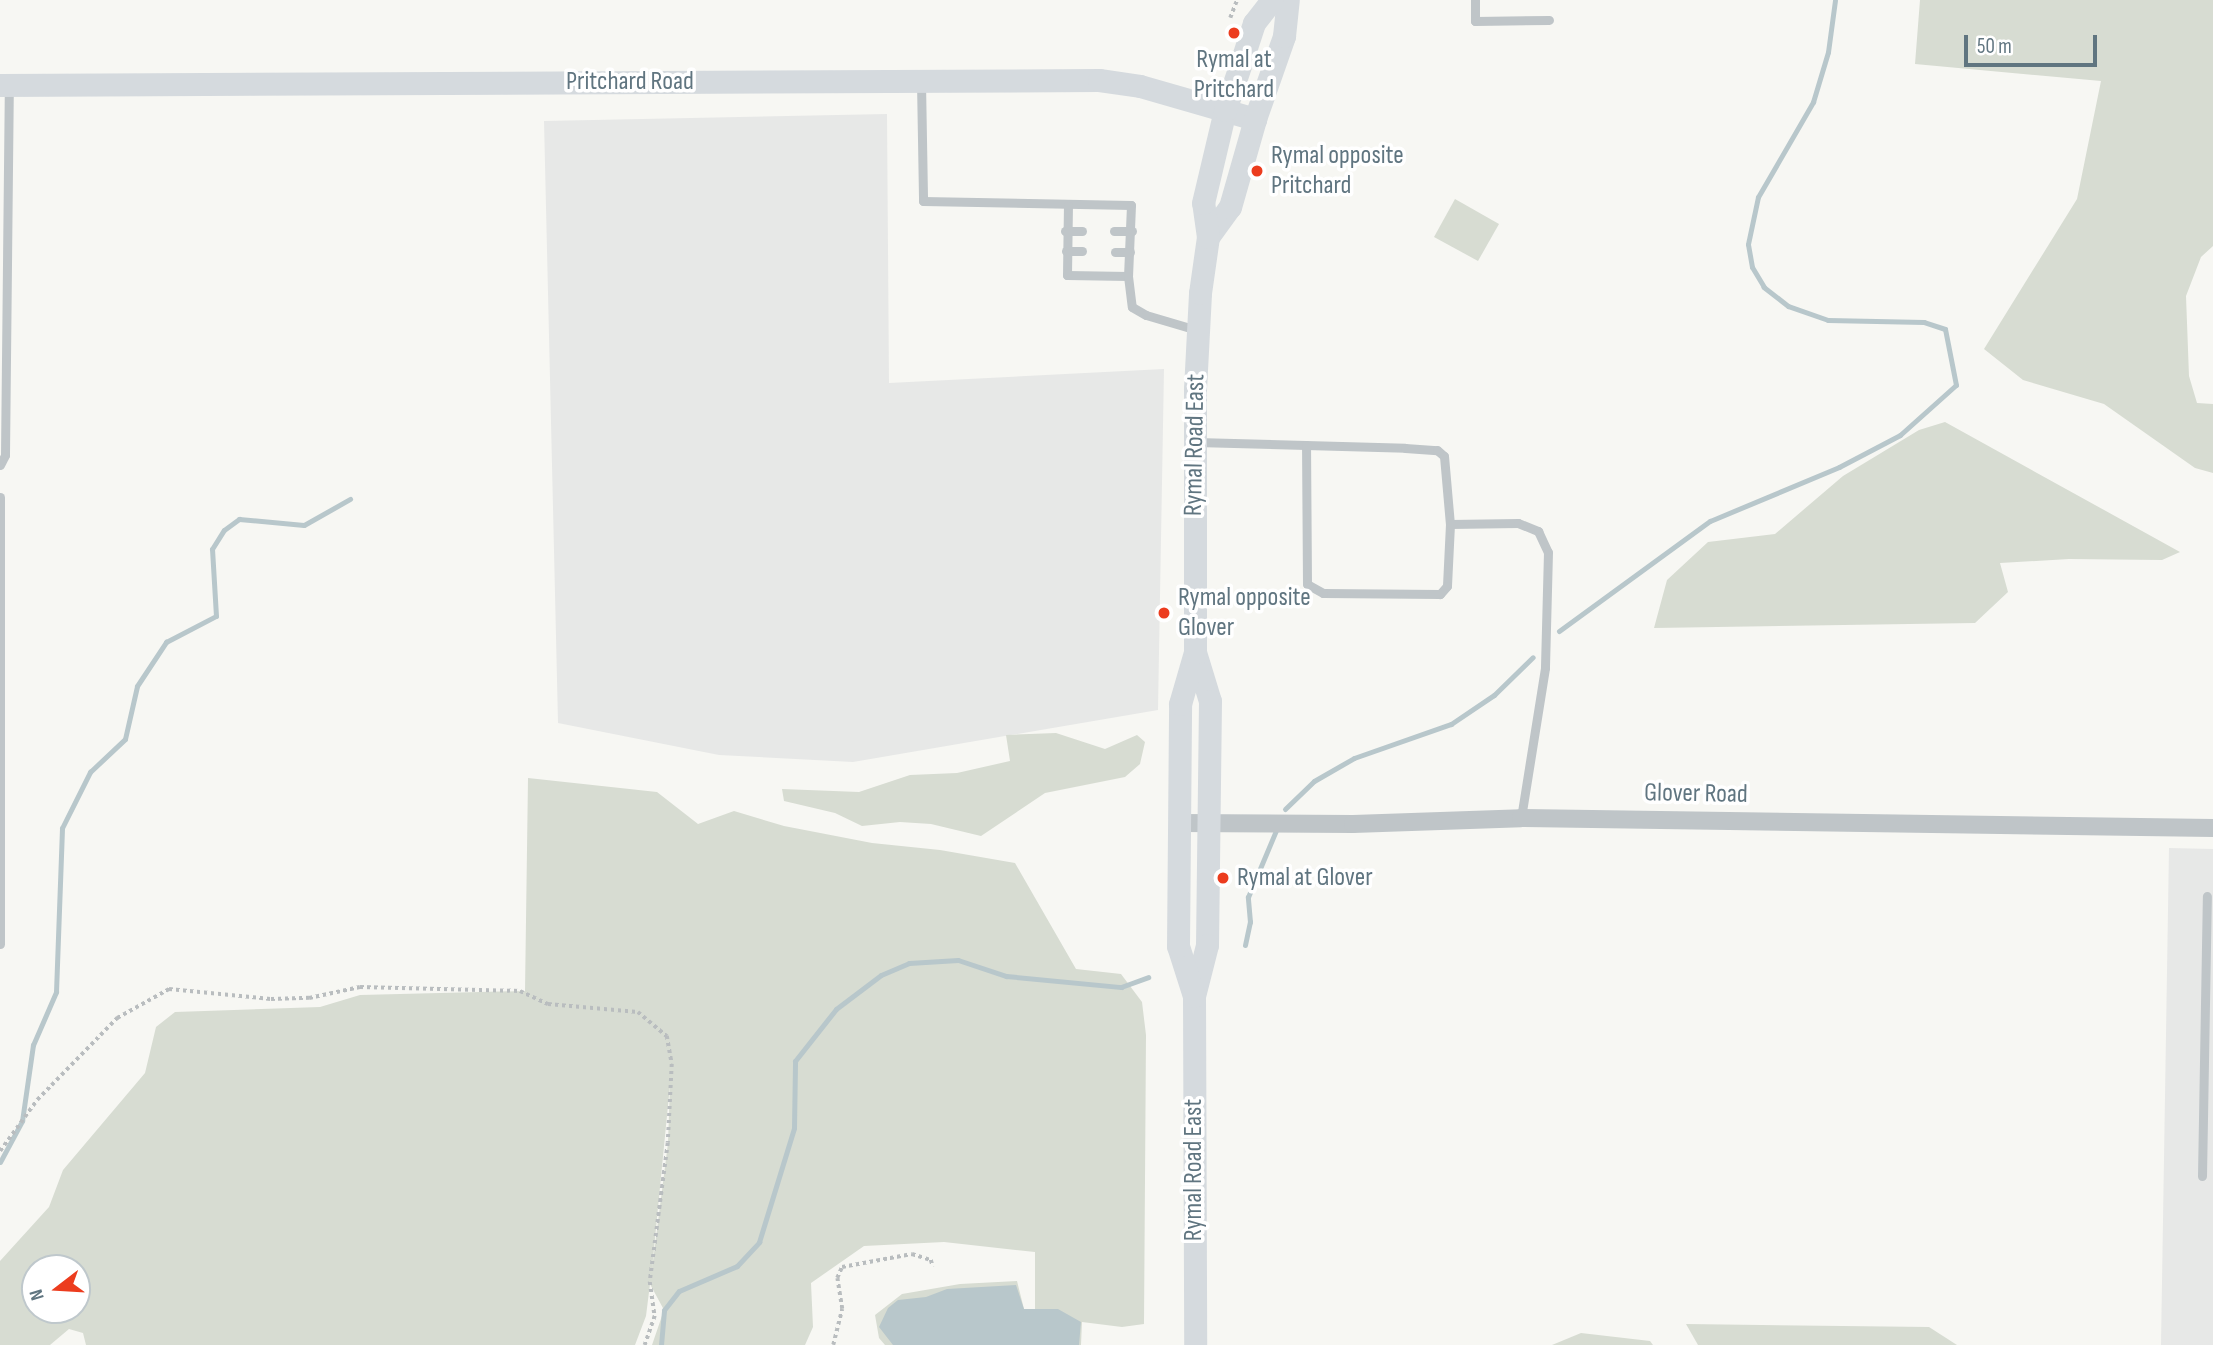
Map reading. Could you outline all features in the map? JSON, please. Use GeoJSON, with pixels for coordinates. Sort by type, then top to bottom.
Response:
{"type":"FeatureCollection","features":[{"type":"Feature","properties":{"kind":"main road","name":"Rymal Road East"},"geometry":{"type":"LineString","coordinates":[[1194,996],[1178,946],[1180,704],[1195,652],[1194,442],[1197,330],[1208,237],[1203,203],[1225,110],[1254,23],[1272,0]]}},
{"type":"Feature","properties":{"kind":"main road","name":"Rymal Road East"},"geometry":{"type":"LineString","coordinates":[[1208,237],[1230,207],[1255,119],[1284,36],[1288,0]]}},
{"type":"Feature","properties":{"kind":"main road","name":"Pritchard Road"},"geometry":{"type":"LineString","coordinates":[[5,85],[1099,80],[1140,86],[1255,119]]}},
{"type":"Feature","properties":{"kind":"main road","name":"Rymal Road East"},"geometry":{"type":"LineString","coordinates":[[1195,652],[1210,701],[1207,945],[1194,996],[1195,1345]]}},
{"type":"Feature","properties":{"kind":"street","name":"Glover Road"},"geometry":{"type":"LineString","coordinates":[[1179,823],[1353,824],[1521,818],[2213,828]]}},
{"type":"Feature","properties":{"kind":"lane"},"geometry":{"type":"LineString","coordinates":[[1475,0],[1475,21],[1549,20]]}},
{"type":"Feature","properties":{"kind":"lane"},"geometry":{"type":"LineString","coordinates":[[921,81],[922,201],[1068,206],[1132,205],[1128,276],[1132,307],[1146,315],[1197,330]]}},
{"type":"Feature","properties":{"kind":"lane"},"geometry":{"type":"LineString","coordinates":[[0,466],[5,455],[5,85]]}},
{"type":"Feature","properties":{"kind":"lane"},"geometry":{"type":"LineString","coordinates":[[1068,206],[1065,231],[1067,275],[1128,276]]}},
{"type":"Feature","properties":{"kind":"lane"},"geometry":{"type":"LineString","coordinates":[[1065,231],[1082,231]]}},
{"type":"Feature","properties":{"kind":"lane"},"geometry":{"type":"LineString","coordinates":[[1114,231],[1132,231]]}},
{"type":"Feature","properties":{"kind":"lane"},"geometry":{"type":"LineString","coordinates":[[1066,251],[1082,251]]}},
{"type":"Feature","properties":{"kind":"lane"},"geometry":{"type":"LineString","coordinates":[[1115,252],[1130,252]]}},
{"type":"Feature","properties":{"kind":"lane"},"geometry":{"type":"LineString","coordinates":[[1194,442],[1306,445],[1437,450],[1444,456],[1450,524],[1447,586],[1440,594],[1323,593],[1307,584],[1306,445]]}},
{"type":"Feature","properties":{"kind":"lane"},"geometry":{"type":"LineString","coordinates":[[0,497],[0,944]]}},
{"type":"Feature","properties":{"kind":"lane"},"geometry":{"type":"LineString","coordinates":[[1450,524],[1518,523],[1538,531],[1548,551],[1545,668],[1521,818]]}},
{"type":"Feature","properties":{"kind":"lane"},"geometry":{"type":"LineString","coordinates":[[2202,1176],[2209,1028],[2207,897]]}},
{"type":"Feature","properties":{"kind":"path"},"geometry":{"type":"LineString","coordinates":[[1230,18],[1237,0]]}},
{"type":"Feature","properties":{"kind":"path"},"geometry":{"type":"LineString","coordinates":[[0,1151],[37,1100],[117,1018],[169,989],[271,999],[309,998],[360,987],[520,991],[548,1004],[638,1012],[667,1036],[672,1064],[668,1143],[650,1282],[655,1316],[645,1345]]}},
{"type":"Feature","properties":{"kind":"path"},"geometry":{"type":"LineString","coordinates":[[833,1345],[842,1309],[837,1278],[842,1267],[912,1254],[931,1260],[933,1267]]}},
{"type":"Feature","properties":{"kind":"shaded area"},"geometry":{"type":"Polygon","coordinates":[[[1920,0],[2213,0],[2213,246],[2201,257],[2186,296],[2189,376],[2197,403],[2213,404],[2213,473],[2195,468],[2104,404],[2023,380],[1984,349],[2077,199],[2101,81],[1915,64],[1920,0]]]}},
{"type":"Feature","properties":{"kind":"shaded area"},"geometry":{"type":"Polygon","coordinates":[[[887,114],[889,383],[1164,369],[1158,710],[853,762],[719,755],[558,723],[544,121],[887,114]]]}},
{"type":"Feature","properties":{"kind":"shaded area"},"geometry":{"type":"Polygon","coordinates":[[[1455,199],[1499,224],[1478,261],[1434,237],[1455,199]]]}},
{"type":"Feature","properties":{"kind":"shaded area"},"geometry":{"type":"Polygon","coordinates":[[[1945,422],[2180,552],[2162,560],[2069,559],[2000,563],[2008,592],[1975,623],[1654,628],[1667,580],[1708,542],[1775,534],[1843,476],[1919,430],[1945,422]]]}},
{"type":"Feature","properties":{"kind":"shaded area"},"geometry":{"type":"Polygon","coordinates":[[[1056,733],[1105,749],[1137,735],[1145,742],[1140,764],[1125,777],[1045,793],[981,836],[931,824],[900,822],[862,826],[835,813],[784,801],[782,789],[859,792],[910,775],[957,773],[1010,761],[1006,735],[1056,733]]]}},
{"type":"Feature","properties":{"kind":"shaded area"},"geometry":{"type":"Polygon","coordinates":[[[528,778],[657,792],[698,824],[734,811],[784,826],[872,843],[940,850],[1015,863],[1076,969],[1121,974],[1142,1002],[1146,1035],[1144,1324],[1122,1327],[1082,1322],[1081,1345],[885,1345],[879,1338],[875,1315],[902,1294],[960,1284],[1017,1281],[1024,1309],[1035,1309],[1035,1252],[944,1242],[864,1246],[811,1283],[813,1327],[805,1345],[652,1345],[664,1310],[650,1284],[646,1316],[635,1345],[86,1345],[83,1333],[69,1329],[50,1345],[0,1345],[0,1261],[49,1207],[63,1170],[145,1073],[156,1027],[175,1012],[320,1007],[360,995],[525,991],[528,778]],[[670,1085],[652,1269],[668,1143],[670,1085]]]}},
{"type":"Feature","properties":{"kind":"shaded area"},"geometry":{"type":"Polygon","coordinates":[[[2169,848],[2213,849],[2213,1345],[2161,1345],[2169,848]]]}},
{"type":"Feature","properties":{"kind":"shaded area"},"geometry":{"type":"Polygon","coordinates":[[[1016,1285],[1024,1309],[1058,1309],[1081,1322],[1079,1345],[893,1345],[879,1327],[888,1308],[898,1300],[926,1297],[947,1289],[1016,1285]]]}},
{"type":"Feature","properties":{"kind":"shaded area"},"geometry":{"type":"Polygon","coordinates":[[[1686,1324],[1929,1327],[1957,1345],[1698,1345],[1686,1324]]]}},
{"type":"Feature","properties":{"kind":"shaded area"},"geometry":{"type":"Polygon","coordinates":[[[1581,1333],[1650,1341],[1653,1345],[1552,1345],[1581,1333]]]}},
{"type":"Feature","properties":{"kind":"waterway"},"geometry":{"type":"LineString","coordinates":[[1559,631],[1710,521],[1839,467],[1900,435],[1956,385],[1945,329],[1924,322],[1828,320],[1788,306],[1764,287],[1752,267],[1748,244],[1758,197],[1813,102],[1828,52],[1835,0]]}},
{"type":"Feature","properties":{"kind":"waterway"},"geometry":{"type":"LineString","coordinates":[[0,1162],[22,1121],[33,1045],[56,992],[62,828],[90,772],[125,739],[137,686],[166,642],[216,616],[212,549],[224,530],[239,519],[304,525],[350,499]]}},
{"type":"Feature","properties":{"kind":"waterway"},"geometry":{"type":"LineString","coordinates":[[1285,809],[1314,781],[1354,758],[1451,724],[1494,695],[1533,657]]}},
{"type":"Feature","properties":{"kind":"waterway"},"geometry":{"type":"LineString","coordinates":[[1245,945],[1250,922],[1248,897],[1277,828]]}},
{"type":"Feature","properties":{"kind":"waterway"},"geometry":{"type":"LineString","coordinates":[[661,1345],[664,1310],[679,1291],[737,1266],[759,1242],[794,1128],[795,1061],[836,1009],[881,975],[909,963],[958,960],[1006,976],[1121,987],[1148,977]]}},
{"type":"Feature","properties":{"kind":"place","name":"Rymal at Pritchard"},"geometry":{"type":"Point","coordinates":[1234,33]}},
{"type":"Feature","properties":{"kind":"place","name":"Rymal opposite Pritchard"},"geometry":{"type":"Point","coordinates":[1257,171]}},
{"type":"Feature","properties":{"kind":"place","name":"Rymal opposite Glover"},"geometry":{"type":"Point","coordinates":[1164,613]}},
{"type":"Feature","properties":{"kind":"place","name":"Rymal at Glover"},"geometry":{"type":"Point","coordinates":[1223,878]}}]}
